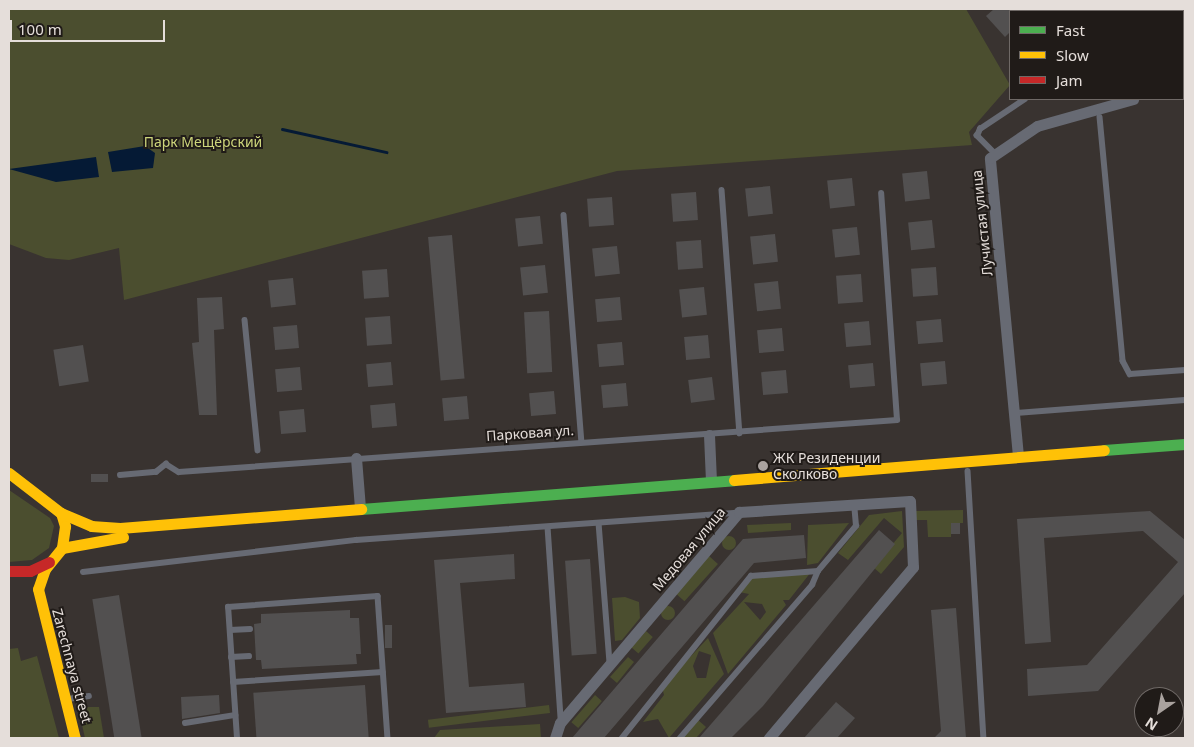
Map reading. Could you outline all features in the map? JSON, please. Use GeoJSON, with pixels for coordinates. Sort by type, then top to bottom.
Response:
{"type":"FeatureCollection","features":[{"type":"Feature","properties":{"kind":"street","name":"Лучистая улица"},"geometry":{"type":"LineString","coordinates":[[1018,456],[990,163],[993,152],[1052,120],[1129,100]]}},
{"type":"Feature","properties":{"kind":"street"},"geometry":{"type":"LineString","coordinates":[[709,435],[711,480]]}},
{"type":"Feature","properties":{"kind":"street"},"geometry":{"type":"LineString","coordinates":[[9,473],[61,513],[91,526],[120,528],[1185,444]]}},
{"type":"Feature","properties":{"kind":"street"},"geometry":{"type":"LineString","coordinates":[[62,548],[114,538],[1185,454]]}},
{"type":"Feature","properties":{"kind":"street"},"geometry":{"type":"LineString","coordinates":[[356,458],[360,508]]}},
{"type":"Feature","properties":{"kind":"street","name":"Медовая улица"},"geometry":{"type":"LineString","coordinates":[[558,729],[739,512],[854,503],[910,501],[913,567],[769,738]]}},
{"type":"Feature","properties":{"kind":"street"},"geometry":{"type":"LineString","coordinates":[[13,572],[49,562],[62,548],[66,536],[61,513]]}},
{"type":"Feature","properties":{"kind":"street","name":"Zarechnaya street"},"geometry":{"type":"LineString","coordinates":[[49,562],[38,589],[68,699],[75,738]]}},
{"type":"Feature","properties":{"kind":"street","name":"Zarechnaya street"},"geometry":{"type":"LineString","coordinates":[[13,572],[40,602]]}},
{"type":"Feature","properties":{"kind":"lane"},"geometry":{"type":"LineString","coordinates":[[993,152],[977,136],[980,129],[1024,100]]}},
{"type":"Feature","properties":{"kind":"lane"},"geometry":{"type":"LineString","coordinates":[[1100,117],[1123,361],[1130,374],[1185,370]]}},
{"type":"Feature","properties":{"kind":"lane"},"geometry":{"type":"LineString","coordinates":[[722,190],[740,432]]}},
{"type":"Feature","properties":{"kind":"lane","name":"Парковая ул."},"geometry":{"type":"LineString","coordinates":[[120,475],[156,472],[166,464],[179,472],[897,420],[881,194]]}},
{"type":"Feature","properties":{"kind":"lane"},"geometry":{"type":"LineString","coordinates":[[564,215],[582,442]]}},
{"type":"Feature","properties":{"kind":"lane"},"geometry":{"type":"LineString","coordinates":[[245,320],[258,450]]}},
{"type":"Feature","properties":{"kind":"lane"},"geometry":{"type":"LineString","coordinates":[[1015,412],[1185,400]]}},
{"type":"Feature","properties":{"kind":"lane"},"geometry":{"type":"LineString","coordinates":[[968,471],[984,738]]}},
{"type":"Feature","properties":{"kind":"lane"},"geometry":{"type":"LineString","coordinates":[[680,738],[812,585],[818,571],[856,526],[854,503]]}},
{"type":"Feature","properties":{"kind":"lane"},"geometry":{"type":"LineString","coordinates":[[83,572],[356,540],[739,512]]}},
{"type":"Feature","properties":{"kind":"lane"},"geometry":{"type":"LineString","coordinates":[[599,523],[610,667]]}},
{"type":"Feature","properties":{"kind":"lane"},"geometry":{"type":"LineString","coordinates":[[548,527],[558,729]]}},
{"type":"Feature","properties":{"kind":"lane"},"geometry":{"type":"LineString","coordinates":[[622,738],[751,576],[818,571]]}},
{"type":"Feature","properties":{"kind":"lane"},"geometry":{"type":"LineString","coordinates":[[237,738],[228,607],[378,596],[388,738]]}},
{"type":"Feature","properties":{"kind":"lane"},"geometry":{"type":"LineString","coordinates":[[230,630],[250,629]]}},
{"type":"Feature","properties":{"kind":"lane"},"geometry":{"type":"LineString","coordinates":[[231,657],[249,656]]}},
{"type":"Feature","properties":{"kind":"lane"},"geometry":{"type":"LineString","coordinates":[[233,682],[383,672]]}},
{"type":"Feature","properties":{"kind":"lane"},"geometry":{"type":"LineString","coordinates":[[68,699],[89,696]]}},
{"type":"Feature","properties":{"kind":"lane"},"geometry":{"type":"LineString","coordinates":[[185,723],[235,715]]}},
{"type":"Feature","properties":{"kind":"green space","name":"Парк Мещёрский"},"geometry":{"type":"Polygon","coordinates":[[[9,9],[966,9],[1009,83],[1009,86],[969,132],[972,145],[617,171],[124,300],[119,248],[69,260],[46,258],[9,244],[9,9]]]}},
{"type":"Feature","properties":{"kind":"green space"},"geometry":{"type":"Polygon","coordinates":[[[9,490],[50,518],[54,526],[49,548],[32,560],[9,562],[9,490]]]}},
{"type":"Feature","properties":{"kind":"green space"},"geometry":{"type":"Polygon","coordinates":[[[963,510],[963,523],[951,523],[951,537],[928,537],[927,520],[916,520],[916,511],[963,510]]]}},
{"type":"Feature","properties":{"kind":"green space"},"geometry":{"type":"Polygon","coordinates":[[[902,511],[904,547],[881,574],[873,567],[902,533],[884,518],[848,560],[838,553],[869,515],[902,511]]]}},
{"type":"Feature","properties":{"kind":"green space"},"geometry":{"type":"Polygon","coordinates":[[[791,523],[791,530],[748,533],[747,525],[791,523]]]}},
{"type":"Feature","properties":{"kind":"green space"},"geometry":{"type":"Polygon","coordinates":[[[849,523],[818,563],[807,565],[808,525],[849,523]]]}},
{"type":"Feature","properties":{"kind":"green space"},"geometry":{"type":"Polygon","coordinates":[[[726,536],[732,536],[736,543],[732,550],[726,550],[722,546],[722,540],[726,536]]]}},
{"type":"Feature","properties":{"kind":"green space"},"geometry":{"type":"Polygon","coordinates":[[[709,556],[718,564],[684,601],[676,593],[709,556]]]}},
{"type":"Feature","properties":{"kind":"green space"},"geometry":{"type":"Polygon","coordinates":[[[811,572],[789,600],[783,600],[786,605],[728,674],[713,633],[749,594],[739,592],[751,576],[811,572]],[[744,602],[760,620],[766,612],[762,604],[744,602]]]}},
{"type":"Feature","properties":{"kind":"green space"},"geometry":{"type":"Polygon","coordinates":[[[625,597],[639,602],[640,618],[622,640],[615,641],[612,598],[625,597]]]}},
{"type":"Feature","properties":{"kind":"green space"},"geometry":{"type":"Polygon","coordinates":[[[665,606],[671,606],[675,613],[671,620],[665,620],[661,616],[661,610],[665,606]]]}},
{"type":"Feature","properties":{"kind":"green space"},"geometry":{"type":"Polygon","coordinates":[[[646,631],[653,637],[638,654],[632,648],[646,631]]]}},
{"type":"Feature","properties":{"kind":"green space"},"geometry":{"type":"Polygon","coordinates":[[[708,638],[724,674],[669,738],[658,719],[643,722],[664,695],[662,687],[708,638]],[[699,651],[693,666],[697,678],[706,678],[711,655],[699,651]]]}},
{"type":"Feature","properties":{"kind":"green space"},"geometry":{"type":"Polygon","coordinates":[[[18,648],[21,661],[37,656],[59,738],[9,738],[9,649],[18,648]]]}},
{"type":"Feature","properties":{"kind":"green space"},"geometry":{"type":"Polygon","coordinates":[[[628,657],[634,662],[617,683],[610,677],[628,657]]]}},
{"type":"Feature","properties":{"kind":"green space"},"geometry":{"type":"Polygon","coordinates":[[[595,695],[602,701],[578,728],[571,722],[595,695]]]}},
{"type":"Feature","properties":{"kind":"green space"},"geometry":{"type":"Polygon","coordinates":[[[549,705],[550,713],[429,728],[428,720],[549,705]]]}},
{"type":"Feature","properties":{"kind":"green space"},"geometry":{"type":"Polygon","coordinates":[[[78,707],[99,707],[104,738],[85,738],[78,707]]]}},
{"type":"Feature","properties":{"kind":"green space"},"geometry":{"type":"Polygon","coordinates":[[[697,719],[706,727],[696,738],[680,738],[697,719]]]}},
{"type":"Feature","properties":{"kind":"green space"},"geometry":{"type":"Polygon","coordinates":[[[540,724],[541,738],[434,738],[440,730],[540,724]]]}},
{"type":"Feature","properties":{"kind":"water"},"geometry":{"type":"Polygon","coordinates":[[[145,146],[155,153],[153,168],[112,172],[108,152],[145,146]]]}},
{"type":"Feature","properties":{"kind":"water"},"geometry":{"type":"Polygon","coordinates":[[[96,157],[99,177],[56,182],[9,169],[96,157]]]}},
{"type":"Feature","properties":{"kind":"building"},"geometry":{"type":"Polygon","coordinates":[[[994,9],[1010,9],[1009,33],[1005,37],[986,16],[994,9]]]}},
{"type":"Feature","properties":{"kind":"building"},"geometry":{"type":"Polygon","coordinates":[[[927,171],[930,199],[905,201],[902,174],[927,171]]]}},
{"type":"Feature","properties":{"kind":"building"},"geometry":{"type":"Polygon","coordinates":[[[852,178],[855,206],[830,208],[827,181],[852,178]]]}},
{"type":"Feature","properties":{"kind":"building"},"geometry":{"type":"Polygon","coordinates":[[[770,186],[773,214],[748,216],[745,189],[770,186]]]}},
{"type":"Feature","properties":{"kind":"building"},"geometry":{"type":"Polygon","coordinates":[[[696,192],[698,220],[673,222],[671,194],[696,192]]]}},
{"type":"Feature","properties":{"kind":"building"},"geometry":{"type":"Polygon","coordinates":[[[612,197],[614,225],[589,227],[587,199],[612,197]]]}},
{"type":"Feature","properties":{"kind":"building"},"geometry":{"type":"Polygon","coordinates":[[[540,216],[543,244],[518,246],[515,219],[540,216]]]}},
{"type":"Feature","properties":{"kind":"building"},"geometry":{"type":"Polygon","coordinates":[[[932,220],[935,248],[911,250],[908,223],[932,220]]]}},
{"type":"Feature","properties":{"kind":"building"},"geometry":{"type":"Polygon","coordinates":[[[857,227],[860,255],[835,257],[832,230],[857,227]]]}},
{"type":"Feature","properties":{"kind":"building"},"geometry":{"type":"Polygon","coordinates":[[[775,234],[778,262],[753,264],[750,237],[775,234]]]}},
{"type":"Feature","properties":{"kind":"building"},"geometry":{"type":"Polygon","coordinates":[[[452,235],[465,378],[441,381],[428,237],[452,235]]]}},
{"type":"Feature","properties":{"kind":"building"},"geometry":{"type":"Polygon","coordinates":[[[701,240],[703,268],[678,270],[676,242],[701,240]]]}},
{"type":"Feature","properties":{"kind":"building"},"geometry":{"type":"Polygon","coordinates":[[[617,246],[620,274],[595,276],[592,249],[617,246]]]}},
{"type":"Feature","properties":{"kind":"building"},"geometry":{"type":"Polygon","coordinates":[[[545,265],[548,293],[523,295],[520,268],[545,265]]]}},
{"type":"Feature","properties":{"kind":"building"},"geometry":{"type":"Polygon","coordinates":[[[936,267],[938,295],[913,297],[911,269],[936,267]]]}},
{"type":"Feature","properties":{"kind":"building"},"geometry":{"type":"Polygon","coordinates":[[[387,269],[389,297],[364,299],[362,271],[387,269]]]}},
{"type":"Feature","properties":{"kind":"building"},"geometry":{"type":"Polygon","coordinates":[[[861,274],[863,302],[838,304],[836,276],[861,274]]]}},
{"type":"Feature","properties":{"kind":"building"},"geometry":{"type":"Polygon","coordinates":[[[293,278],[296,305],[271,307],[268,281],[293,278]]]}},
{"type":"Feature","properties":{"kind":"building"},"geometry":{"type":"Polygon","coordinates":[[[778,281],[781,309],[757,311],[754,284],[778,281]]]}},
{"type":"Feature","properties":{"kind":"building"},"geometry":{"type":"Polygon","coordinates":[[[704,287],[707,315],[682,317],[679,290],[704,287]]]}},
{"type":"Feature","properties":{"kind":"building"},"geometry":{"type":"Polygon","coordinates":[[[222,297],[224,329],[214,330],[217,415],[199,415],[192,343],[199,342],[197,298],[222,297]]]}},
{"type":"Feature","properties":{"kind":"building"},"geometry":{"type":"Polygon","coordinates":[[[620,297],[622,320],[597,322],[595,299],[620,297]]]}},
{"type":"Feature","properties":{"kind":"building"},"geometry":{"type":"Polygon","coordinates":[[[549,311],[552,372],[527,373],[524,312],[549,311]]]}},
{"type":"Feature","properties":{"kind":"building"},"geometry":{"type":"Polygon","coordinates":[[[390,316],[392,344],[367,346],[365,318],[390,316]]]}},
{"type":"Feature","properties":{"kind":"building"},"geometry":{"type":"Polygon","coordinates":[[[941,319],[943,342],[918,344],[916,321],[941,319]]]}},
{"type":"Feature","properties":{"kind":"building"},"geometry":{"type":"Polygon","coordinates":[[[869,321],[871,345],[846,347],[844,323],[869,321]]]}},
{"type":"Feature","properties":{"kind":"building"},"geometry":{"type":"Polygon","coordinates":[[[297,325],[299,348],[275,350],[273,327],[297,325]]]}},
{"type":"Feature","properties":{"kind":"building"},"geometry":{"type":"Polygon","coordinates":[[[782,328],[784,351],[759,353],[757,330],[782,328]]]}},
{"type":"Feature","properties":{"kind":"building"},"geometry":{"type":"Polygon","coordinates":[[[708,335],[710,358],[686,360],[684,337],[708,335]]]}},
{"type":"Feature","properties":{"kind":"building"},"geometry":{"type":"Polygon","coordinates":[[[622,342],[624,365],[599,367],[597,344],[622,342]]]}},
{"type":"Feature","properties":{"kind":"building"},"geometry":{"type":"Polygon","coordinates":[[[83,345],[89,382],[59,386],[53,350],[83,345]]]}},
{"type":"Feature","properties":{"kind":"building"},"geometry":{"type":"Polygon","coordinates":[[[945,361],[947,384],[922,386],[920,363],[945,361]]]}},
{"type":"Feature","properties":{"kind":"building"},"geometry":{"type":"Polygon","coordinates":[[[391,362],[393,385],[368,387],[366,364],[391,362]]]}},
{"type":"Feature","properties":{"kind":"building"},"geometry":{"type":"Polygon","coordinates":[[[873,363],[875,386],[850,388],[848,365],[873,363]]]}},
{"type":"Feature","properties":{"kind":"building"},"geometry":{"type":"Polygon","coordinates":[[[300,367],[302,390],[277,392],[275,369],[300,367]]]}},
{"type":"Feature","properties":{"kind":"building"},"geometry":{"type":"Polygon","coordinates":[[[786,370],[788,393],[763,395],[761,372],[786,370]]]}},
{"type":"Feature","properties":{"kind":"building"},"geometry":{"type":"Polygon","coordinates":[[[712,377],[715,400],[691,403],[688,380],[712,377]]]}},
{"type":"Feature","properties":{"kind":"building"},"geometry":{"type":"Polygon","coordinates":[[[626,383],[628,406],[603,408],[601,385],[626,383]]]}},
{"type":"Feature","properties":{"kind":"building"},"geometry":{"type":"Polygon","coordinates":[[[554,391],[556,414],[531,416],[529,393],[554,391]]]}},
{"type":"Feature","properties":{"kind":"building"},"geometry":{"type":"Polygon","coordinates":[[[467,396],[469,419],[444,421],[442,398],[467,396]]]}},
{"type":"Feature","properties":{"kind":"building"},"geometry":{"type":"Polygon","coordinates":[[[395,403],[397,426],[372,428],[370,405],[395,403]]]}},
{"type":"Feature","properties":{"kind":"building"},"geometry":{"type":"Polygon","coordinates":[[[304,409],[306,432],[281,434],[279,411],[304,409]]]}},
{"type":"Feature","properties":{"kind":"building"},"geometry":{"type":"Polygon","coordinates":[[[91,474],[108,474],[108,482],[91,482],[91,474]]]}},
{"type":"Feature","properties":{"kind":"building"},"geometry":{"type":"Polygon","coordinates":[[[1150,511],[1185,540],[1185,593],[1098,691],[1028,696],[1027,669],[1087,665],[1178,562],[1143,531],[1044,538],[1051,642],[1025,644],[1017,519],[1150,511]]]}},
{"type":"Feature","properties":{"kind":"building"},"geometry":{"type":"Polygon","coordinates":[[[951,523],[960,523],[960,534],[951,534],[951,523]]]}},
{"type":"Feature","properties":{"kind":"building"},"geometry":{"type":"Polygon","coordinates":[[[879,530],[895,544],[763,706],[731,738],[699,738],[879,530]]]}},
{"type":"Feature","properties":{"kind":"building"},"geometry":{"type":"Polygon","coordinates":[[[804,535],[806,558],[754,563],[604,738],[572,738],[743,539],[804,535]]]}},
{"type":"Feature","properties":{"kind":"building"},"geometry":{"type":"Polygon","coordinates":[[[514,554],[515,579],[460,583],[469,687],[524,683],[526,707],[446,713],[434,560],[514,554]]]}},
{"type":"Feature","properties":{"kind":"building"},"geometry":{"type":"Polygon","coordinates":[[[590,559],[597,654],[572,656],[565,561],[590,559]]]}},
{"type":"Feature","properties":{"kind":"building"},"geometry":{"type":"Polygon","coordinates":[[[119,595],[142,738],[114,738],[92,599],[119,595]]]}},
{"type":"Feature","properties":{"kind":"building"},"geometry":{"type":"Polygon","coordinates":[[[956,608],[966,738],[934,738],[941,731],[931,610],[956,608]]]}},
{"type":"Feature","properties":{"kind":"building"},"geometry":{"type":"Polygon","coordinates":[[[350,610],[350,618],[359,618],[361,654],[356,654],[357,664],[262,669],[261,660],[256,660],[254,624],[261,623],[261,614],[350,610]]]}},
{"type":"Feature","properties":{"kind":"building"},"geometry":{"type":"Polygon","coordinates":[[[385,625],[392,625],[392,648],[385,648],[385,625]]]}},
{"type":"Feature","properties":{"kind":"building"},"geometry":{"type":"Polygon","coordinates":[[[365,685],[369,738],[256,738],[253,693],[365,685]]]}},
{"type":"Feature","properties":{"kind":"building"},"geometry":{"type":"Polygon","coordinates":[[[219,695],[220,713],[182,719],[181,697],[219,695]]]}},
{"type":"Feature","properties":{"kind":"building"},"geometry":{"type":"Polygon","coordinates":[[[836,702],[855,718],[837,738],[804,738],[836,702]]]}},
{"type":"Feature","properties":{"kind":"waterway"},"geometry":{"type":"LineString","coordinates":[[282,129],[386,152]]}},
{"type":"Feature","properties":{"kind":"traffic: fast"},"geometry":{"type":"LineString","coordinates":[[1104,450],[1185,444]]}},
{"type":"Feature","properties":{"kind":"traffic: fast"},"geometry":{"type":"LineString","coordinates":[[361,509],[734,480]]}},
{"type":"Feature","properties":{"kind":"traffic: slow"},"geometry":{"type":"LineString","coordinates":[[734,480],[1104,450]]}},
{"type":"Feature","properties":{"kind":"traffic: slow"},"geometry":{"type":"LineString","coordinates":[[9,473],[61,513],[65,526],[62,548],[45,569],[38,589],[75,738]]}},
{"type":"Feature","properties":{"kind":"traffic: slow"},"geometry":{"type":"LineString","coordinates":[[61,513],[91,526],[120,528],[361,509]]}},
{"type":"Feature","properties":{"kind":"traffic: slow"},"geometry":{"type":"LineString","coordinates":[[62,548],[123,537]]}},
{"type":"Feature","properties":{"kind":"traffic: jam"},"geometry":{"type":"LineString","coordinates":[[9,571],[30,571],[49,562]]}},
{"type":"Feature","properties":{"kind":"place","name":"ЖК Резиденции Сколково"},"geometry":{"type":"Point","coordinates":[763,466]}}]}
